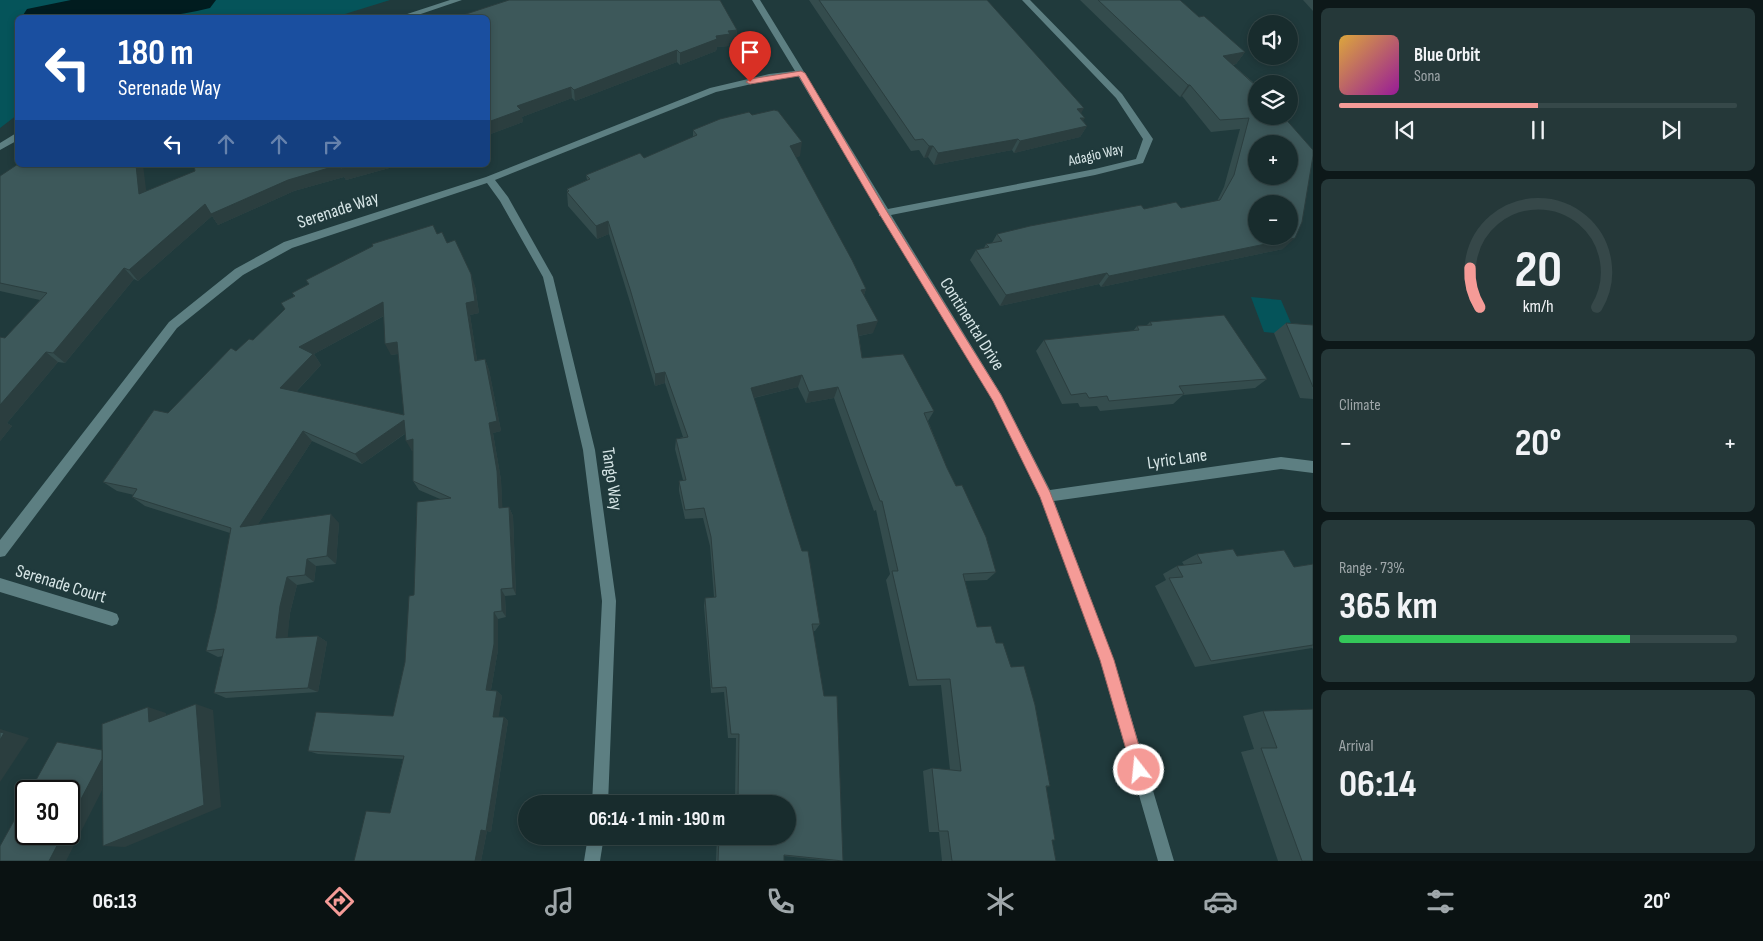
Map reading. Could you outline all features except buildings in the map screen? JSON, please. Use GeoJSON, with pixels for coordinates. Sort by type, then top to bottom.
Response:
{"type":"FeatureCollection","features":[{"type":"Feature","properties":{"kind":"street"},"geometry":{"type":"LineString","coordinates":[[409,15],[458,0]]}},
{"type":"Feature","properties":{"kind":"street","name":"Continental Drive"},"geometry":{"type":"LineString","coordinates":[[756,0],[997,398],[1046,496],[1107,660],[1166,861]]}},
{"type":"Feature","properties":{"kind":"street","name":"Adagio Way"},"geometry":{"type":"LineString","coordinates":[[883,212],[1086,174],[1140,160],[1148,139],[1119,96],[1026,0]]}},
{"type":"Feature","properties":{"kind":"street","name":"Serenade Way"},"geometry":{"type":"LineString","coordinates":[[0,551],[173,325],[239,272],[288,245],[489,179],[713,90],[769,77],[801,73]]}},
{"type":"Feature","properties":{"kind":"street"},"geometry":{"type":"LineString","coordinates":[[0,147],[15,137]]}},
{"type":"Feature","properties":{"kind":"street","name":"Tango Way"},"geometry":{"type":"LineString","coordinates":[[489,179],[504,199],[548,277],[589,450],[609,601],[600,795]]}},
{"type":"Feature","properties":{"kind":"street","name":"Lyric Lane"},"geometry":{"type":"LineString","coordinates":[[1046,496],[1281,463],[1313,466]]}},
{"type":"Feature","properties":{"kind":"street","name":"Serenade Court"},"geometry":{"type":"LineString","coordinates":[[0,585],[112,619]]}},
{"type":"Feature","properties":{"kind":"street"},"geometry":{"type":"LineString","coordinates":[[592,861],[595,845]]}},
{"type":"Feature","properties":{"kind":"shaded area"},"geometry":{"type":"Polygon","coordinates":[[[0,0],[390,0],[342,15],[15,15],[15,117],[0,128],[0,0]]]}},
{"type":"Feature","properties":{"kind":"shaded area"},"geometry":{"type":"Polygon","coordinates":[[[1251,297],[1281,300],[1296,335],[1264,332],[1251,297]]]}},
{"type":"Feature","properties":{"kind":"waterway"},"geometry":{"type":"LineString","coordinates":[[56,15],[77,11],[196,0]]}},
{"type":"Feature","properties":{"kind":"route"},"geometry":{"type":"LineString","coordinates":[[750,82],[769,77],[801,73],[883,212],[997,398],[1046,496],[1107,660],[1139,770]]}}]}
